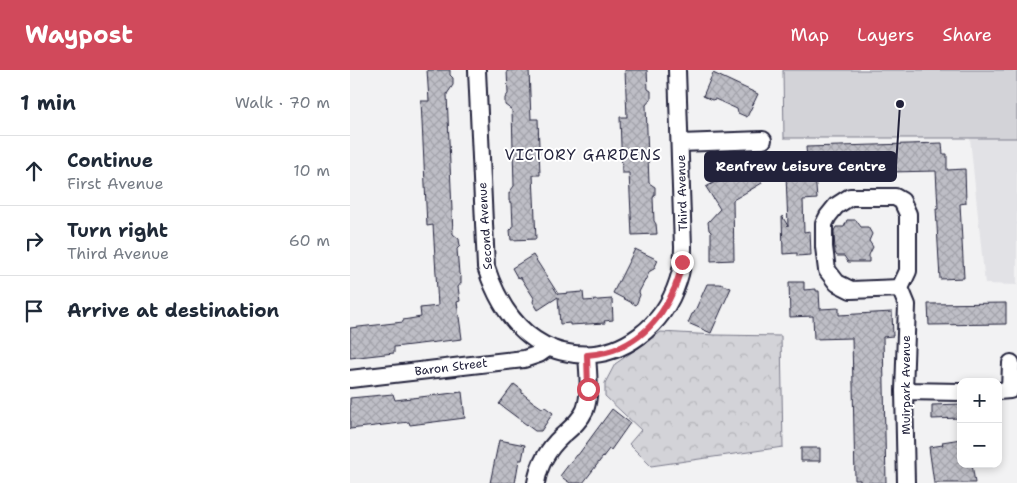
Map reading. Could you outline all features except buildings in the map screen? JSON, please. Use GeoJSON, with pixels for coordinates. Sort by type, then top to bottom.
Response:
{"type":"FeatureCollection","features":[{"type":"Feature","properties":{"kind":"street","name":"Second Avenue"},"geometry":{"type":"LineString","coordinates":[[477,70],[486,267],[490,279],[500,303],[524,331],[553,350],[587,355]]}},
{"type":"Feature","properties":{"kind":"street","name":"Third Avenue"},"geometry":{"type":"LineString","coordinates":[[587,355],[604,353],[622,347],[639,337],[663,311],[678,283],[683,247],[677,70]]}},
{"type":"Feature","properties":{"kind":"street"},"geometry":{"type":"LineString","coordinates":[[680,143],[763,140]]}},
{"type":"Feature","properties":{"kind":"street"},"geometry":{"type":"LineString","coordinates":[[850,197],[895,197],[902,200],[908,214],[908,271],[900,288],[851,290],[836,283],[827,270],[824,246],[824,224],[836,206],[850,197]]}},
{"type":"Feature","properties":{"kind":"street","name":"Muirpark Avenue"},"geometry":{"type":"LineString","coordinates":[[900,288],[907,305],[904,391],[906,483]]}},
{"type":"Feature","properties":{"kind":"street","name":"Baron Street"},"geometry":{"type":"LineString","coordinates":[[350,379],[524,359],[539,354],[549,347]]}},
{"type":"Feature","properties":{"kind":"street"},"geometry":{"type":"LineString","coordinates":[[536,483],[537,473],[552,446],[576,424],[584,412],[588,389],[587,355]]}},
{"type":"Feature","properties":{"kind":"street"},"geometry":{"type":"LineString","coordinates":[[1002,391],[1010,390],[1011,364]]}},
{"type":"Feature","properties":{"kind":"street"},"geometry":{"type":"LineString","coordinates":[[904,391],[957,392]]}},
{"type":"Feature","properties":{"kind":"shaded area"},"geometry":{"type":"Polygon","coordinates":[[[970,138],[1017,138],[1017,285],[985,284],[970,138]]]}},
{"type":"Feature","properties":{"kind":"green space"},"geometry":{"type":"Polygon","coordinates":[[[783,70],[1017,70],[1017,138],[784,138],[783,70]]]}},
{"type":"Feature","properties":{"kind":"green space"},"geometry":{"type":"Polygon","coordinates":[[[661,332],[781,336],[783,447],[651,466],[629,444],[641,430],[605,396],[605,383],[615,364],[661,332]]]}},
{"type":"Feature","properties":{"kind":"place","name":"Renfrew Leisure Centre"},"geometry":{"type":"Point","coordinates":[900,104]}},
{"type":"Feature","properties":{"kind":"district","name":"VICTORY GARDENS"},"geometry":{"type":"Point","coordinates":[583,155]}},
{"type":"Feature","properties":{"kind":"route"},"geometry":{"type":"LineString","coordinates":[[588,389],[587,355],[604,353],[622,347],[639,337],[653,324],[671,298],[678,283],[682,262]]}}]}
